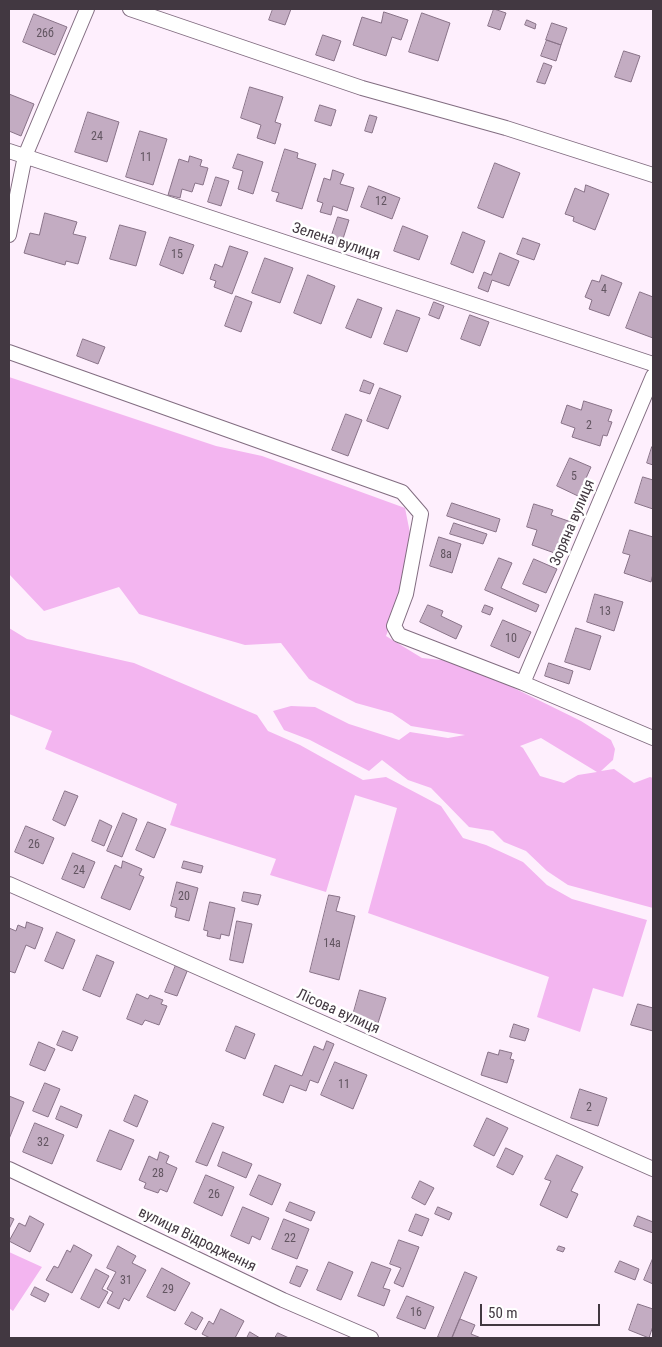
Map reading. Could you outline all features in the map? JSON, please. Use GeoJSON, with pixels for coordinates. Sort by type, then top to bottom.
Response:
{"type":"FeatureCollection","features":[{"type":"Feature","properties":{"kind":"street"},"geometry":{"type":"LineString","coordinates":[[9,235],[25,156],[87,9]]}},
{"type":"Feature","properties":{"kind":"street"},"geometry":{"type":"LineString","coordinates":[[130,9],[362,88],[506,128],[653,175]]}},
{"type":"Feature","properties":{"kind":"street","name":"Зелена вулиця"},"geometry":{"type":"LineString","coordinates":[[9,151],[653,364]]}},
{"type":"Feature","properties":{"kind":"street"},"geometry":{"type":"LineString","coordinates":[[9,352],[402,492],[422,514],[406,594],[394,626],[398,636],[523,683],[653,738]]}},
{"type":"Feature","properties":{"kind":"street","name":"Зоряна вулиця"},"geometry":{"type":"LineString","coordinates":[[523,683],[653,376]]}},
{"type":"Feature","properties":{"kind":"street","name":"Лісова вулиця"},"geometry":{"type":"LineString","coordinates":[[9,884],[653,1169]]}},
{"type":"Feature","properties":{"kind":"street","name":"вулиця Відродження"},"geometry":{"type":"LineString","coordinates":[[9,1169],[283,1300],[371,1338]]}},
{"type":"Feature","properties":{"kind":"shaded area"},"geometry":{"type":"Polygon","coordinates":[[[9,377],[216,446],[262,456],[405,508],[411,538],[408,578],[386,636],[422,658],[461,662],[581,721],[611,740],[615,749],[613,760],[601,771],[614,769],[634,783],[650,777],[653,778],[653,908],[568,885],[547,871],[526,851],[504,842],[493,831],[469,827],[431,788],[408,780],[382,760],[369,771],[310,740],[284,730],[273,711],[291,706],[315,707],[349,724],[399,740],[410,732],[448,738],[465,735],[411,726],[392,713],[356,703],[309,679],[281,643],[245,645],[139,614],[119,587],[44,611],[9,574],[9,377]],[[541,738],[520,746],[540,776],[564,783],[578,775],[597,772],[541,738]]]}},
{"type":"Feature","properties":{"kind":"shaded area"},"geometry":{"type":"Polygon","coordinates":[[[9,628],[27,639],[134,663],[257,715],[268,731],[300,745],[363,780],[386,777],[441,806],[463,838],[486,845],[523,862],[547,885],[572,899],[647,920],[623,997],[593,988],[580,1032],[537,1017],[549,977],[368,913],[397,808],[355,795],[326,892],[270,875],[276,859],[170,825],[177,804],[45,749],[52,731],[9,714],[9,628]]]}},
{"type":"Feature","properties":{"kind":"shaded area"},"geometry":{"type":"Polygon","coordinates":[[[9,1252],[42,1267],[13,1311],[9,1308],[9,1252]]]}},
{"type":"Feature","properties":{"kind":"building"},"geometry":{"type":"Polygon","coordinates":[[[273,9],[291,9],[285,25],[269,20],[273,9]]]}},
{"type":"Feature","properties":{"kind":"building"},"geometry":{"type":"Polygon","coordinates":[[[494,9],[506,13],[500,30],[488,26],[494,9]]]}},
{"type":"Feature","properties":{"kind":"building"},"geometry":{"type":"Polygon","coordinates":[[[384,12],[408,20],[401,40],[392,37],[386,56],[353,45],[362,17],[381,23],[384,12]]]}},
{"type":"Feature","properties":{"kind":"building"},"geometry":{"type":"Polygon","coordinates":[[[422,13],[450,23],[438,61],[409,52],[422,13]]]}},
{"type":"Feature","properties":{"kind":"building"},"geometry":{"type":"Polygon","coordinates":[[[34,14],[67,27],[55,55],[23,42],[34,14]]]}},
{"type":"Feature","properties":{"kind":"building"},"geometry":{"type":"Polygon","coordinates":[[[527,20],[536,24],[535,29],[525,25],[527,20]]]}},
{"type":"Feature","properties":{"kind":"building"},"geometry":{"type":"Polygon","coordinates":[[[552,23],[567,28],[561,45],[546,40],[552,23]]]}},
{"type":"Feature","properties":{"kind":"building"},"geometry":{"type":"Polygon","coordinates":[[[323,35],[341,41],[334,61],[316,55],[323,35]]]}},
{"type":"Feature","properties":{"kind":"building"},"geometry":{"type":"Polygon","coordinates":[[[547,40],[561,45],[556,61],[541,56],[547,40]]]}},
{"type":"Feature","properties":{"kind":"building"},"geometry":{"type":"Polygon","coordinates":[[[624,51],[640,56],[631,82],[615,77],[624,51]]]}},
{"type":"Feature","properties":{"kind":"building"},"geometry":{"type":"Polygon","coordinates":[[[544,63],[552,66],[545,84],[537,82],[544,63]]]}},
{"type":"Feature","properties":{"kind":"building"},"geometry":{"type":"Polygon","coordinates":[[[250,87],[283,97],[275,122],[281,124],[275,144],[257,138],[261,125],[241,118],[250,87]]]}},
{"type":"Feature","properties":{"kind":"building"},"geometry":{"type":"Polygon","coordinates":[[[9,94],[34,104],[21,136],[9,131],[9,94]]]}},
{"type":"Feature","properties":{"kind":"building"},"geometry":{"type":"Polygon","coordinates":[[[320,105],[336,110],[331,126],[315,121],[320,105]]]}},
{"type":"Feature","properties":{"kind":"building"},"geometry":{"type":"Polygon","coordinates":[[[88,112],[119,122],[107,162],[75,152],[88,112]]]}},
{"type":"Feature","properties":{"kind":"building"},"geometry":{"type":"Polygon","coordinates":[[[370,115],[377,117],[372,133],[365,131],[370,115]]]}},
{"type":"Feature","properties":{"kind":"building"},"geometry":{"type":"Polygon","coordinates":[[[140,131],[167,139],[153,185],[126,177],[140,131]]]}},
{"type":"Feature","properties":{"kind":"building"},"geometry":{"type":"Polygon","coordinates":[[[285,149],[298,153],[297,158],[316,164],[302,209],[276,201],[279,193],[272,191],[285,149]]]}},
{"type":"Feature","properties":{"kind":"building"},"geometry":{"type":"Polygon","coordinates":[[[238,154],[263,162],[253,194],[238,189],[243,171],[233,168],[238,154]]]}},
{"type":"Feature","properties":{"kind":"building"},"geometry":{"type":"Polygon","coordinates":[[[190,156],[202,160],[200,166],[208,168],[203,185],[195,183],[192,192],[182,189],[180,198],[168,195],[179,159],[188,162],[190,156]]]}},
{"type":"Feature","properties":{"kind":"building"},"geometry":{"type":"Polygon","coordinates":[[[495,163],[520,173],[503,218],[478,208],[495,163]]]}},
{"type":"Feature","properties":{"kind":"building"},"geometry":{"type":"Polygon","coordinates":[[[333,170],[344,174],[340,184],[354,188],[347,211],[333,206],[331,215],[320,212],[323,203],[317,201],[324,178],[330,180],[333,170]]]}},
{"type":"Feature","properties":{"kind":"building"},"geometry":{"type":"Polygon","coordinates":[[[216,177],[229,181],[221,206],[208,202],[216,177]]]}},
{"type":"Feature","properties":{"kind":"building"},"geometry":{"type":"Polygon","coordinates":[[[586,185],[609,194],[595,230],[573,221],[574,217],[565,214],[575,188],[584,192],[586,185]]]}},
{"type":"Feature","properties":{"kind":"building"},"geometry":{"type":"Polygon","coordinates":[[[369,186],[400,198],[392,219],[361,207],[369,186]]]}},
{"type":"Feature","properties":{"kind":"building"},"geometry":{"type":"Polygon","coordinates":[[[45,213],[77,222],[73,234],[86,237],[78,264],[66,261],[65,265],[24,253],[30,233],[39,235],[45,213]]]}},
{"type":"Feature","properties":{"kind":"building"},"geometry":{"type":"Polygon","coordinates":[[[338,217],[349,220],[341,245],[330,241],[338,217]]]}},
{"type":"Feature","properties":{"kind":"building"},"geometry":{"type":"Polygon","coordinates":[[[120,225],[146,232],[136,266],[110,259],[120,225]]]}},
{"type":"Feature","properties":{"kind":"building"},"geometry":{"type":"Polygon","coordinates":[[[403,226],[428,236],[419,260],[394,251],[403,226]]]}},
{"type":"Feature","properties":{"kind":"building"},"geometry":{"type":"Polygon","coordinates":[[[463,232],[485,241],[473,273],[451,264],[463,232]]]}},
{"type":"Feature","properties":{"kind":"building"},"geometry":{"type":"Polygon","coordinates":[[[170,237],[194,245],[183,274],[160,265],[170,237]]]}},
{"type":"Feature","properties":{"kind":"building"},"geometry":{"type":"Polygon","coordinates":[[[523,238],[540,244],[534,260],[517,254],[523,238]]]}},
{"type":"Feature","properties":{"kind":"building"},"geometry":{"type":"Polygon","coordinates":[[[230,246],[248,252],[232,294],[214,287],[216,281],[210,279],[215,264],[222,267],[230,246]]]}},
{"type":"Feature","properties":{"kind":"building"},"geometry":{"type":"Polygon","coordinates":[[[500,253],[519,261],[509,286],[492,280],[488,292],[478,288],[484,272],[491,275],[500,253]]]}},
{"type":"Feature","properties":{"kind":"building"},"geometry":{"type":"Polygon","coordinates":[[[265,258],[293,268],[280,303],[252,293],[265,258]]]}},
{"type":"Feature","properties":{"kind":"building"},"geometry":{"type":"Polygon","coordinates":[[[308,275],[335,286],[321,324],[294,313],[308,275]]]}},
{"type":"Feature","properties":{"kind":"building"},"geometry":{"type":"Polygon","coordinates":[[[602,275],[622,283],[609,316],[589,309],[592,300],[585,297],[592,280],[599,282],[602,275]]]}},
{"type":"Feature","properties":{"kind":"building"},"geometry":{"type":"Polygon","coordinates":[[[640,292],[653,297],[653,338],[626,328],[640,292]]]}},
{"type":"Feature","properties":{"kind":"building"},"geometry":{"type":"Polygon","coordinates":[[[236,296],[252,302],[241,332],[225,326],[236,296]]]}},
{"type":"Feature","properties":{"kind":"building"},"geometry":{"type":"Polygon","coordinates":[[[358,299],[382,308],[371,338],[346,328],[358,299]]]}},
{"type":"Feature","properties":{"kind":"building"},"geometry":{"type":"Polygon","coordinates":[[[434,302],[444,306],[439,319],[429,315],[434,302]]]}},
{"type":"Feature","properties":{"kind":"building"},"geometry":{"type":"Polygon","coordinates":[[[397,310],[420,318],[407,352],[384,344],[397,310]]]}},
{"type":"Feature","properties":{"kind":"building"},"geometry":{"type":"Polygon","coordinates":[[[470,315],[489,322],[480,346],[461,339],[470,315]]]}},
{"type":"Feature","properties":{"kind":"building"},"geometry":{"type":"Polygon","coordinates":[[[83,339],[105,347],[98,364],[77,356],[83,339]]]}},
{"type":"Feature","properties":{"kind":"building"},"geometry":{"type":"Polygon","coordinates":[[[364,380],[374,384],[370,394],[360,391],[364,380]]]}},
{"type":"Feature","properties":{"kind":"building"},"geometry":{"type":"Polygon","coordinates":[[[380,388],[401,396],[388,429],[367,421],[380,388]]]}},
{"type":"Feature","properties":{"kind":"building"},"geometry":{"type":"Polygon","coordinates":[[[584,401],[612,410],[608,421],[612,422],[607,436],[603,435],[600,446],[572,437],[575,428],[561,423],[567,405],[581,410],[584,401]]]}},
{"type":"Feature","properties":{"kind":"building"},"geometry":{"type":"Polygon","coordinates":[[[346,414],[362,420],[348,456],[332,450],[346,414]]]}},
{"type":"Feature","properties":{"kind":"building"},"geometry":{"type":"Polygon","coordinates":[[[653,448],[653,465],[647,463],[653,448]]]}},
{"type":"Feature","properties":{"kind":"building"},"geometry":{"type":"Polygon","coordinates":[[[570,458],[591,467],[578,496],[557,486],[570,458]]]}},
{"type":"Feature","properties":{"kind":"building"},"geometry":{"type":"Polygon","coordinates":[[[643,477],[653,480],[653,509],[635,503],[643,477]]]}},
{"type":"Feature","properties":{"kind":"building"},"geometry":{"type":"Polygon","coordinates":[[[452,503],[500,519],[496,532],[447,516],[452,503]]]}},
{"type":"Feature","properties":{"kind":"building"},"geometry":{"type":"Polygon","coordinates":[[[534,504],[553,510],[551,515],[574,523],[563,556],[532,545],[537,530],[527,527],[534,504]]]}},
{"type":"Feature","properties":{"kind":"building"},"geometry":{"type":"Polygon","coordinates":[[[454,523],[487,534],[483,544],[450,534],[454,523]]]}},
{"type":"Feature","properties":{"kind":"building"},"geometry":{"type":"Polygon","coordinates":[[[630,530],[653,537],[653,574],[651,582],[624,573],[630,555],[623,553],[630,530]]]}},
{"type":"Feature","properties":{"kind":"building"},"geometry":{"type":"Polygon","coordinates":[[[439,537],[461,544],[452,573],[430,566],[439,537]]]}},
{"type":"Feature","properties":{"kind":"building"},"geometry":{"type":"Polygon","coordinates":[[[499,558],[512,563],[501,588],[539,605],[536,612],[485,590],[499,558]]]}},
{"type":"Feature","properties":{"kind":"building"},"geometry":{"type":"Polygon","coordinates":[[[534,559],[557,569],[546,593],[523,584],[534,559]]]}},
{"type":"Feature","properties":{"kind":"building"},"geometry":{"type":"Polygon","coordinates":[[[595,594],[623,602],[614,631],[587,622],[595,594]]]}},
{"type":"Feature","properties":{"kind":"building"},"geometry":{"type":"Polygon","coordinates":[[[428,605],[443,611],[441,616],[462,626],[456,639],[420,622],[428,605]]]}},
{"type":"Feature","properties":{"kind":"building"},"geometry":{"type":"Polygon","coordinates":[[[485,605],[493,608],[490,615],[482,612],[485,605]]]}},
{"type":"Feature","properties":{"kind":"building"},"geometry":{"type":"Polygon","coordinates":[[[503,620],[531,632],[519,658],[491,646],[503,620]]]}},
{"type":"Feature","properties":{"kind":"building"},"geometry":{"type":"Polygon","coordinates":[[[576,628],[601,636],[590,670],[565,662],[576,628]]]}},
{"type":"Feature","properties":{"kind":"building"},"geometry":{"type":"Polygon","coordinates":[[[549,663],[573,671],[569,684],[545,676],[549,663]]]}},
{"type":"Feature","properties":{"kind":"building"},"geometry":{"type":"Polygon","coordinates":[[[65,791],[78,796],[65,826],[53,820],[65,791]]]}},
{"type":"Feature","properties":{"kind":"building"},"geometry":{"type":"Polygon","coordinates":[[[123,813],[137,819],[122,857],[107,851],[123,813]]]}},
{"type":"Feature","properties":{"kind":"building"},"geometry":{"type":"Polygon","coordinates":[[[100,820],[112,826],[104,846],[92,841],[100,820]]]}},
{"type":"Feature","properties":{"kind":"building"},"geometry":{"type":"Polygon","coordinates":[[[148,822],[166,829],[154,858],[136,850],[148,822]]]}},
{"type":"Feature","properties":{"kind":"building"},"geometry":{"type":"Polygon","coordinates":[[[26,826],[54,838],[43,864],[15,852],[26,826]]]}},
{"type":"Feature","properties":{"kind":"building"},"geometry":{"type":"Polygon","coordinates":[[[73,853],[95,862],[84,888],[62,879],[73,853]]]}},
{"type":"Feature","properties":{"kind":"building"},"geometry":{"type":"Polygon","coordinates":[[[123,861],[142,869],[139,875],[144,877],[130,910],[101,898],[115,865],[121,868],[123,861]]]}},
{"type":"Feature","properties":{"kind":"building"},"geometry":{"type":"Polygon","coordinates":[[[184,861],[203,866],[201,873],[182,868],[184,861]]]}},
{"type":"Feature","properties":{"kind":"building"},"geometry":{"type":"Polygon","coordinates":[[[177,882],[198,888],[189,921],[175,917],[177,908],[171,906],[177,882]]]}},
{"type":"Feature","properties":{"kind":"building"},"geometry":{"type":"Polygon","coordinates":[[[244,892],[261,895],[258,905],[242,901],[244,892]]]}},
{"type":"Feature","properties":{"kind":"building"},"geometry":{"type":"Polygon","coordinates":[[[329,895],[340,897],[336,911],[355,916],[339,980],[310,972],[329,895]]]}},
{"type":"Feature","properties":{"kind":"building"},"geometry":{"type":"Polygon","coordinates":[[[210,902],[235,908],[229,936],[221,934],[220,939],[207,936],[208,931],[204,930],[210,902]]]}},
{"type":"Feature","properties":{"kind":"building"},"geometry":{"type":"Polygon","coordinates":[[[237,921],[252,924],[243,963],[230,960],[237,921]]]}},
{"type":"Feature","properties":{"kind":"building"},"geometry":{"type":"Polygon","coordinates":[[[27,922],[43,928],[35,949],[26,945],[15,973],[9,971],[9,928],[16,931],[18,925],[25,928],[27,922]]]}},
{"type":"Feature","properties":{"kind":"building"},"geometry":{"type":"Polygon","coordinates":[[[57,932],[75,940],[63,969],[45,961],[57,932]]]}},
{"type":"Feature","properties":{"kind":"building"},"geometry":{"type":"Polygon","coordinates":[[[97,955],[114,962],[100,997],[83,990],[97,955]]]}},
{"type":"Feature","properties":{"kind":"building"},"geometry":{"type":"Polygon","coordinates":[[[176,965],[188,969],[177,996],[165,992],[176,965]]]}},
{"type":"Feature","properties":{"kind":"building"},"geometry":{"type":"Polygon","coordinates":[[[360,990],[386,998],[378,1023],[353,1015],[360,990]]]}},
{"type":"Feature","properties":{"kind":"building"},"geometry":{"type":"Polygon","coordinates":[[[137,994],[148,999],[150,995],[163,1000],[161,1004],[167,1006],[159,1025],[145,1020],[142,1025],[127,1019],[137,994]]]}},
{"type":"Feature","properties":{"kind":"building"},"geometry":{"type":"Polygon","coordinates":[[[638,1004],[653,1008],[653,1031],[631,1025],[638,1004]]]}},
{"type":"Feature","properties":{"kind":"building"},"geometry":{"type":"Polygon","coordinates":[[[514,1024],[529,1029],[525,1041],[510,1037],[514,1024]]]}},
{"type":"Feature","properties":{"kind":"building"},"geometry":{"type":"Polygon","coordinates":[[[236,1026],[255,1034],[245,1059],[226,1051],[236,1026]]]}},
{"type":"Feature","properties":{"kind":"building"},"geometry":{"type":"Polygon","coordinates":[[[63,1031],[78,1037],[72,1051],[57,1045],[63,1031]]]}},
{"type":"Feature","properties":{"kind":"building"},"geometry":{"type":"Polygon","coordinates":[[[327,1041],[334,1044],[318,1083],[310,1080],[306,1091],[290,1085],[283,1103],[263,1095],[275,1065],[302,1076],[314,1046],[323,1050],[327,1041]]]}},
{"type":"Feature","properties":{"kind":"building"},"geometry":{"type":"Polygon","coordinates":[[[39,1042],[55,1049],[45,1071],[30,1065],[39,1042]]]}},
{"type":"Feature","properties":{"kind":"building"},"geometry":{"type":"Polygon","coordinates":[[[500,1050],[512,1053],[510,1059],[514,1060],[507,1083],[481,1075],[488,1052],[498,1055],[500,1050]]]}},
{"type":"Feature","properties":{"kind":"building"},"geometry":{"type":"Polygon","coordinates":[[[335,1062],[367,1075],[353,1109],[321,1095],[335,1062]]]}},
{"type":"Feature","properties":{"kind":"building"},"geometry":{"type":"Polygon","coordinates":[[[45,1083],[60,1089],[48,1117],[33,1111],[45,1083]]]}},
{"type":"Feature","properties":{"kind":"building"},"geometry":{"type":"Polygon","coordinates":[[[580,1089],[607,1098],[598,1126],[571,1118],[580,1089]]]}},
{"type":"Feature","properties":{"kind":"building"},"geometry":{"type":"Polygon","coordinates":[[[135,1095],[148,1101],[137,1127],[124,1121],[135,1095]]]}},
{"type":"Feature","properties":{"kind":"building"},"geometry":{"type":"Polygon","coordinates":[[[9,1096],[24,1102],[9,1139],[9,1096]]]}},
{"type":"Feature","properties":{"kind":"building"},"geometry":{"type":"Polygon","coordinates":[[[61,1106],[82,1115],[77,1128],[56,1119],[61,1106]]]}},
{"type":"Feature","properties":{"kind":"building"},"geometry":{"type":"Polygon","coordinates":[[[487,1118],[508,1128],[494,1156],[474,1146],[487,1118]]]}},
{"type":"Feature","properties":{"kind":"building"},"geometry":{"type":"Polygon","coordinates":[[[35,1123],[64,1135],[52,1164],[23,1152],[35,1123]]]}},
{"type":"Feature","properties":{"kind":"building"},"geometry":{"type":"Polygon","coordinates":[[[213,1123],[224,1127],[207,1166],[196,1162],[213,1123]]]}},
{"type":"Feature","properties":{"kind":"building"},"geometry":{"type":"Polygon","coordinates":[[[110,1130],[134,1140],[121,1170],[97,1161],[110,1130]]]}},
{"type":"Feature","properties":{"kind":"building"},"geometry":{"type":"Polygon","coordinates":[[[506,1148],[523,1156],[513,1175],[497,1167],[506,1148]]]}},
{"type":"Feature","properties":{"kind":"building"},"geometry":{"type":"Polygon","coordinates":[[[160,1152],[169,1156],[166,1163],[177,1168],[167,1192],[160,1189],[158,1193],[144,1188],[146,1183],[139,1180],[149,1156],[157,1160],[160,1152]]]}},
{"type":"Feature","properties":{"kind":"building"},"geometry":{"type":"Polygon","coordinates":[[[223,1152],[252,1164],[246,1178],[218,1166],[223,1152]]]}},
{"type":"Feature","properties":{"kind":"building"},"geometry":{"type":"Polygon","coordinates":[[[557,1155],[583,1167],[571,1191],[578,1194],[567,1218],[540,1205],[551,1181],[545,1179],[557,1155]]]}},
{"type":"Feature","properties":{"kind":"building"},"geometry":{"type":"Polygon","coordinates":[[[206,1175],[234,1187],[222,1216],[194,1203],[206,1175]]]}},
{"type":"Feature","properties":{"kind":"building"},"geometry":{"type":"Polygon","coordinates":[[[259,1175],[281,1184],[272,1205],[250,1195],[259,1175]]]}},
{"type":"Feature","properties":{"kind":"building"},"geometry":{"type":"Polygon","coordinates":[[[420,1181],[434,1188],[425,1205],[412,1198],[420,1181]]]}},
{"type":"Feature","properties":{"kind":"building"},"geometry":{"type":"Polygon","coordinates":[[[290,1202],[315,1212],[311,1221],[286,1211],[290,1202]]]}},
{"type":"Feature","properties":{"kind":"building"},"geometry":{"type":"Polygon","coordinates":[[[243,1207],[269,1218],[260,1240],[252,1236],[249,1244],[231,1236],[243,1207]]]}},
{"type":"Feature","properties":{"kind":"building"},"geometry":{"type":"Polygon","coordinates":[[[438,1207],[452,1213],[449,1220],[435,1214],[438,1207]]]}},
{"type":"Feature","properties":{"kind":"building"},"geometry":{"type":"Polygon","coordinates":[[[416,1214],[429,1219],[422,1236],[409,1231],[416,1214]]]}},
{"type":"Feature","properties":{"kind":"building"},"geometry":{"type":"Polygon","coordinates":[[[30,1216],[44,1224],[30,1252],[9,1241],[19,1223],[25,1226],[30,1216]]]}},
{"type":"Feature","properties":{"kind":"building"},"geometry":{"type":"Polygon","coordinates":[[[638,1216],[653,1222],[653,1233],[634,1226],[638,1216]]]}},
{"type":"Feature","properties":{"kind":"building"},"geometry":{"type":"Polygon","coordinates":[[[9,1217],[14,1219],[9,1229],[9,1217]]]}},
{"type":"Feature","properties":{"kind":"building"},"geometry":{"type":"Polygon","coordinates":[[[284,1219],[309,1229],[297,1259],[272,1249],[284,1219]]]}},
{"type":"Feature","properties":{"kind":"building"},"geometry":{"type":"Polygon","coordinates":[[[399,1240],[419,1247],[403,1287],[394,1283],[401,1268],[390,1264],[399,1240]]]}},
{"type":"Feature","properties":{"kind":"building"},"geometry":{"type":"Polygon","coordinates":[[[74,1245],[92,1255],[72,1293],[46,1280],[54,1266],[58,1268],[67,1250],[70,1252],[74,1245]]]}},
{"type":"Feature","properties":{"kind":"building"},"geometry":{"type":"Polygon","coordinates":[[[118,1246],[136,1256],[132,1263],[146,1270],[129,1301],[124,1298],[119,1309],[107,1303],[113,1292],[107,1289],[116,1272],[107,1268],[118,1246]]]}},
{"type":"Feature","properties":{"kind":"building"},"geometry":{"type":"Polygon","coordinates":[[[559,1246],[565,1248],[563,1252],[557,1250],[559,1246]]]}},
{"type":"Feature","properties":{"kind":"building"},"geometry":{"type":"Polygon","coordinates":[[[653,1258],[653,1284],[644,1280],[653,1258]]]}},
{"type":"Feature","properties":{"kind":"building"},"geometry":{"type":"Polygon","coordinates":[[[620,1261],[639,1269],[635,1280],[615,1272],[620,1261]]]}},
{"type":"Feature","properties":{"kind":"building"},"geometry":{"type":"Polygon","coordinates":[[[329,1262],[353,1272],[341,1300],[317,1290],[329,1262]]]}},
{"type":"Feature","properties":{"kind":"building"},"geometry":{"type":"Polygon","coordinates":[[[372,1262],[391,1269],[383,1288],[390,1290],[384,1306],[358,1296],[372,1262]]]}},
{"type":"Feature","properties":{"kind":"building"},"geometry":{"type":"Polygon","coordinates":[[[297,1266],[308,1270],[300,1287],[290,1283],[297,1266]]]}},
{"type":"Feature","properties":{"kind":"building"},"geometry":{"type":"Polygon","coordinates":[[[162,1268],[190,1283],[175,1311],[147,1297],[162,1268]]]}},
{"type":"Feature","properties":{"kind":"building"},"geometry":{"type":"Polygon","coordinates":[[[96,1269],[109,1276],[102,1289],[108,1292],[99,1308],[81,1299],[96,1269]]]}},
{"type":"Feature","properties":{"kind":"building"},"geometry":{"type":"Polygon","coordinates":[[[465,1272],[477,1277],[452,1338],[438,1337],[465,1272]]]}},
{"type":"Feature","properties":{"kind":"building"},"geometry":{"type":"Polygon","coordinates":[[[35,1287],[49,1294],[45,1302],[31,1295],[35,1287]]]}},
{"type":"Feature","properties":{"kind":"building"},"geometry":{"type":"Polygon","coordinates":[[[407,1296],[434,1307],[425,1329],[397,1318],[407,1296]]]}},
{"type":"Feature","properties":{"kind":"building"},"geometry":{"type":"Polygon","coordinates":[[[638,1304],[653,1309],[653,1326],[649,1338],[629,1330],[638,1304]]]}},
{"type":"Feature","properties":{"kind":"building"},"geometry":{"type":"Polygon","coordinates":[[[221,1309],[244,1321],[235,1338],[210,1338],[202,1334],[209,1321],[213,1324],[221,1309]]]}},
{"type":"Feature","properties":{"kind":"building"},"geometry":{"type":"Polygon","coordinates":[[[192,1312],[203,1318],[196,1330],[185,1324],[192,1312]]]}},
{"type":"Feature","properties":{"kind":"building"},"geometry":{"type":"Polygon","coordinates":[[[460,1319],[475,1325],[471,1334],[481,1338],[452,1338],[460,1319]]]}},
{"type":"Feature","properties":{"kind":"building"},"geometry":{"type":"Polygon","coordinates":[[[250,1332],[260,1338],[247,1338],[250,1332]]]}},
{"type":"Feature","properties":{"kind":"building"},"geometry":{"type":"Polygon","coordinates":[[[278,1333],[289,1338],[275,1338],[278,1333]]]}}]}
